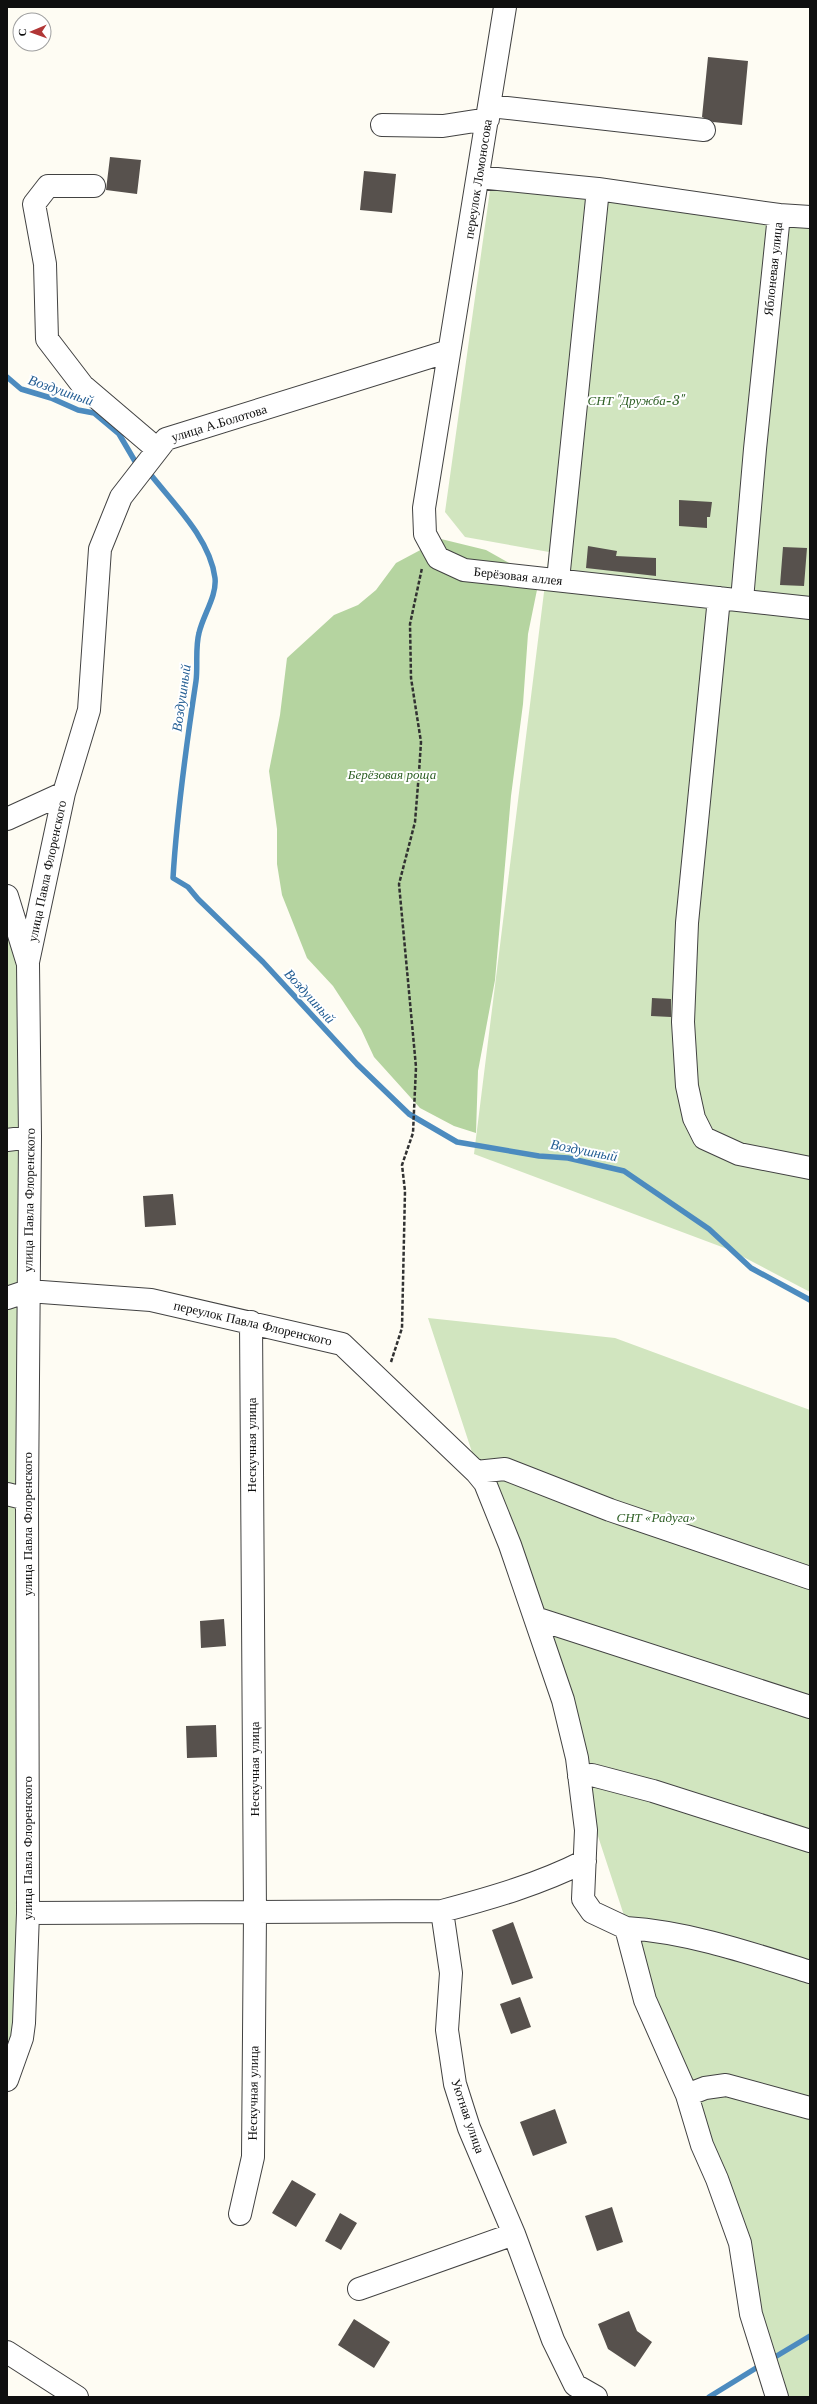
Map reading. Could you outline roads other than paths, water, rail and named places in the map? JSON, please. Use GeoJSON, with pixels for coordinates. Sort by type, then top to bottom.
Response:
{"type":"FeatureCollection","features":[{"type":"Feature","properties":{"kind":"street","name":"переулок Ломоносова"},"geometry":{"type":"LineString","coordinates":[[449,351],[505,7]]}},
{"type":"Feature","properties":{"kind":"street"},"geometry":{"type":"LineString","coordinates":[[382,125],[443,126],[489,112],[704,130]]}},
{"type":"Feature","properties":{"kind":"street","name":"Яблоневая улица"},"geometry":{"type":"LineString","coordinates":[[478,177],[598,189],[779,215],[742,600]]}},
{"type":"Feature","properties":{"kind":"street"},"geometry":{"type":"LineString","coordinates":[[94,186],[48,186],[34,204],[44,264],[46,339],[83,386],[157,449]]}},
{"type":"Feature","properties":{"kind":"street"},"geometry":{"type":"LineString","coordinates":[[558,580],[598,189]]}},
{"type":"Feature","properties":{"kind":"street"},"geometry":{"type":"LineString","coordinates":[[779,215],[810,217]]}},
{"type":"Feature","properties":{"kind":"street","name":"улица А.Болотова"},"geometry":{"type":"LineString","coordinates":[[64,793],[89,710],[100,549],[121,497],[157,449],[166,439],[449,351]]}},
{"type":"Feature","properties":{"kind":"street","name":"Берёзовая аллея"},"geometry":{"type":"LineString","coordinates":[[449,351],[424,508],[425,534],[438,558],[464,570],[810,608]]}},
{"type":"Feature","properties":{"kind":"street"},"geometry":{"type":"LineString","coordinates":[[719,598],[687,923],[683,1022],[686,1086],[694,1118],[704,1138],[739,1154],[810,1168]]}},
{"type":"Feature","properties":{"kind":"street","name":"улица Павла Флоренского"},"geometry":{"type":"LineString","coordinates":[[7,819],[64,793]]}},
{"type":"Feature","properties":{"kind":"street","name":"улица Павла Флоренского"},"geometry":{"type":"LineString","coordinates":[[7,2080],[22,2038],[24,2023],[28,1913],[17,1496],[28,1291],[30,1137],[28,964],[64,793]]}},
{"type":"Feature","properties":{"kind":"street","name":"улица Павла Флоренского"},"geometry":{"type":"LineString","coordinates":[[7,896],[28,964]]}},
{"type":"Feature","properties":{"kind":"street"},"geometry":{"type":"LineString","coordinates":[[7,1140],[30,1137]]}},
{"type":"Feature","properties":{"kind":"street"},"geometry":{"type":"LineString","coordinates":[[7,1298],[28,1291]]}},
{"type":"Feature","properties":{"kind":"street","name":"переулок Павла Флоренского"},"geometry":{"type":"LineString","coordinates":[[28,1291],[151,1300],[342,1344],[476,1472],[485,1483],[510,1545],[563,1700],[579,1776],[586,1830],[583,1899],[592,1912],[626,1928],[674,1933],[732,1948],[810,1972]]}},
{"type":"Feature","properties":{"kind":"street","name":"Нескучная улица"},"geometry":{"type":"LineString","coordinates":[[240,2214],[252,2157],[255,1912],[251,1322]]}},
{"type":"Feature","properties":{"kind":"street"},"geometry":{"type":"LineString","coordinates":[[476,1472],[505,1469],[618,1512],[810,1578]]}},
{"type":"Feature","properties":{"kind":"street"},"geometry":{"type":"LineString","coordinates":[[535,1618],[810,1707]]}},
{"type":"Feature","properties":{"kind":"street"},"geometry":{"type":"LineString","coordinates":[[579,1776],[592,1775],[653,1791],[810,1841]]}},
{"type":"Feature","properties":{"kind":"street"},"geometry":{"type":"LineString","coordinates":[[28,1913],[442,1911],[491,1898],[562,1873],[585,1861]]}},
{"type":"Feature","properties":{"kind":"street","name":"Уютная улица"},"geometry":{"type":"LineString","coordinates":[[442,1911],[451,1973],[447,2030],[455,2084],[469,2128],[514,2234],[553,2340],[575,2385],[596,2397]]}},
{"type":"Feature","properties":{"kind":"street"},"geometry":{"type":"LineString","coordinates":[[626,1928],[645,2000],[687,2096],[702,2145],[717,2179],[740,2243],[751,2314],[777,2397]]}},
{"type":"Feature","properties":{"kind":"street"},"geometry":{"type":"LineString","coordinates":[[687,2096],[705,2088],[726,2084],[810,2108]]}},
{"type":"Feature","properties":{"kind":"street"},"geometry":{"type":"LineString","coordinates":[[359,2289],[514,2234]]}},
{"type":"Feature","properties":{"kind":"street"},"geometry":{"type":"LineString","coordinates":[[7,2352],[77,2397]]}},
{"type":"Feature","properties":{"kind":"waterway","name":"Воздушный"},"geometry":{"type":"LineString","coordinates":[[7,377],[21,389],[51,398],[78,410],[94,413],[119,434],[136,463]]}},
{"type":"Feature","properties":{"kind":"waterway","name":"Воздушный"},"geometry":{"type":"LineString","coordinates":[[151,475],[199,536],[212,564],[215,578],[214,592],[201,626],[198,639],[196,681],[182,779],[173,878],[188,887],[198,899],[263,962],[357,1064],[409,1114],[457,1142],[539,1156],[568,1158],[624,1171],[709,1229],[751,1268],[810,1300]]}},
{"type":"Feature","properties":{"kind":"waterway"},"geometry":{"type":"LineString","coordinates":[[770,2360],[810,2336]]}},
{"type":"Feature","properties":{"kind":"waterway"},"geometry":{"type":"LineString","coordinates":[[709,2397],[761,2365]]}},
{"type":"Feature","properties":{"kind":"park label","name":"СНТ \"Дружба-3\""},"geometry":{"type":"Point","coordinates":[636,400]}},
{"type":"Feature","properties":{"kind":"park label","name":"Берёзовая роща"},"geometry":{"type":"Point","coordinates":[392,774]}},
{"type":"Feature","properties":{"kind":"park label","name":"СНТ «Радуга»"},"geometry":{"type":"Point","coordinates":[656,1517]}}]}
